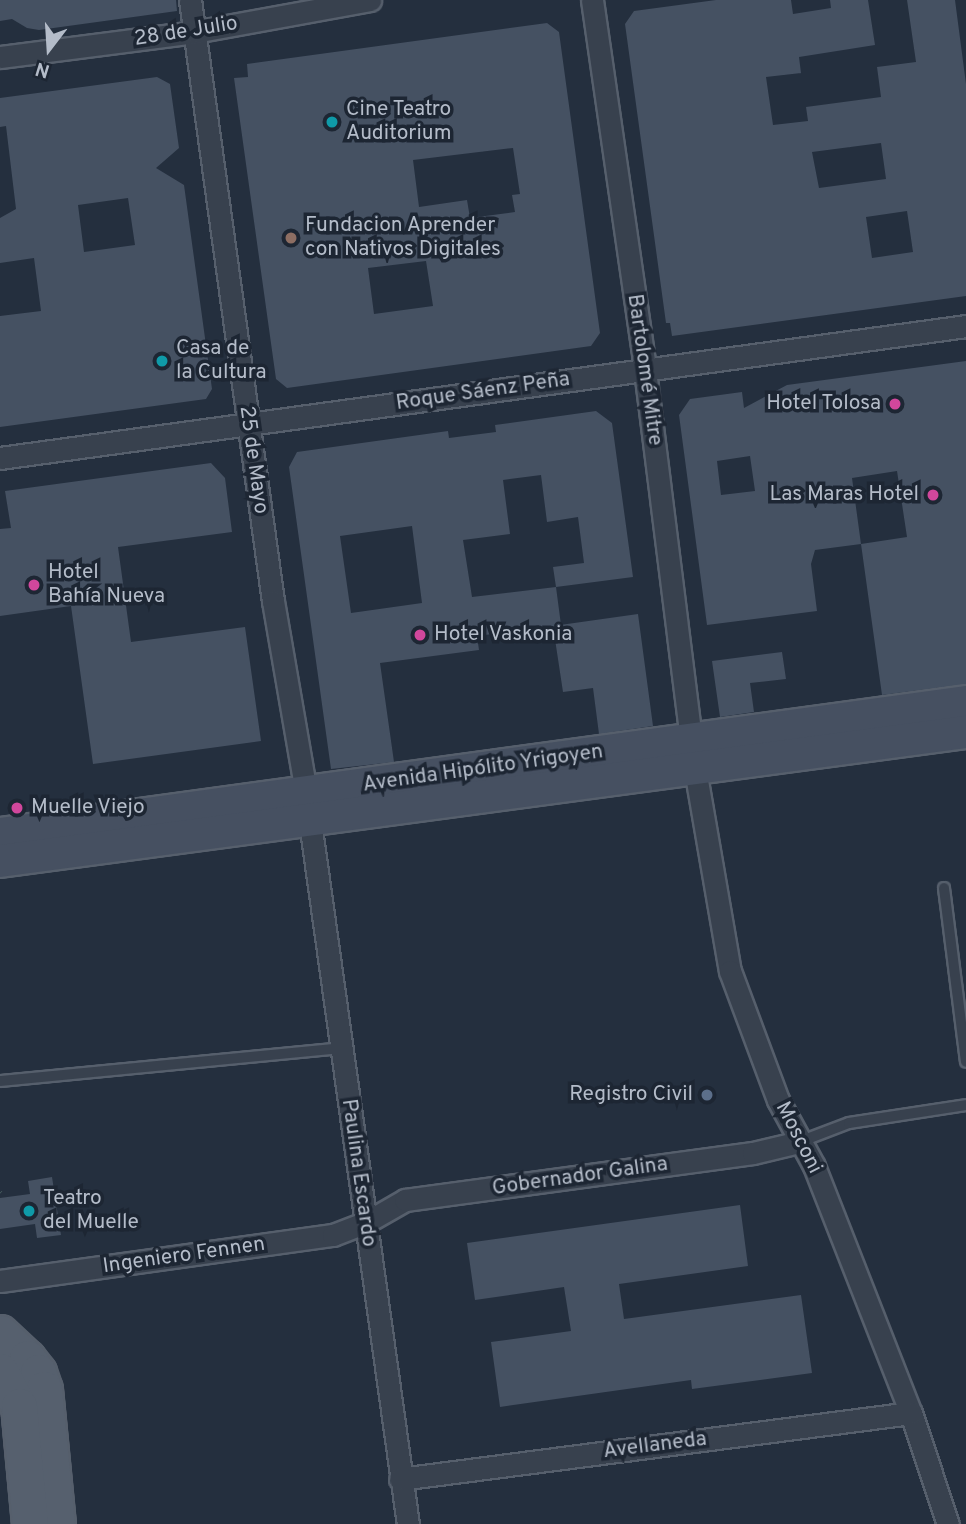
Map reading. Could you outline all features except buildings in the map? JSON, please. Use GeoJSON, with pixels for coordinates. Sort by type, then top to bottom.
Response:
{"type":"FeatureCollection","features":[{"type":"Feature","properties":{"kind":"main road","name":"Avenida Hipólito Yrigoyen"},"geometry":{"type":"LineString","coordinates":[[694,755],[966,702]]}},
{"type":"Feature","properties":{"kind":"main road","name":"Avenida Hipólito Yrigoyen"},"geometry":{"type":"LineString","coordinates":[[0,861],[308,807],[694,755],[966,732]]}},
{"type":"Feature","properties":{"kind":"main road","name":"Avenida Hipólito Yrigoyen"},"geometry":{"type":"LineString","coordinates":[[0,834],[308,807]]}},
{"type":"Feature","properties":{"kind":"main road"},"geometry":{"type":"LineString","coordinates":[[0,1333],[38,1372],[14,1387]]}},
{"type":"Feature","properties":{"kind":"main road"},"geometry":{"type":"LineString","coordinates":[[14,1387],[23,1429],[30,1524]]}},
{"type":"Feature","properties":{"kind":"main road"},"geometry":{"type":"LineString","coordinates":[[14,1387],[57,1524]]}},
{"type":"Feature","properties":{"kind":"street","name":"25 de Mayo"},"geometry":{"type":"LineString","coordinates":[[190,0],[273,601],[308,807]]}},
{"type":"Feature","properties":{"kind":"street","name":"28 de Julio"},"geometry":{"type":"LineString","coordinates":[[0,57],[194,32],[370,0]]}},
{"type":"Feature","properties":{"kind":"street","name":"Bartolomé Mitre"},"geometry":{"type":"LineString","coordinates":[[592,0],[645,370],[694,755]]}},
{"type":"Feature","properties":{"kind":"street","name":"Roque Sáenz Peña"},"geometry":{"type":"LineString","coordinates":[[0,458],[966,326]]}},
{"type":"Feature","properties":{"kind":"street","name":"Mosconi"},"geometry":{"type":"LineString","coordinates":[[694,755],[730,971],[778,1100],[814,1166],[911,1413],[948,1524]]}},
{"type":"Feature","properties":{"kind":"street","name":"Paulina Escardo"},"geometry":{"type":"LineString","coordinates":[[308,807],[408,1524]]}},
{"type":"Feature","properties":{"kind":"street","name":"Gobernador Galina"},"geometry":{"type":"LineString","coordinates":[[365,1223],[405,1200],[753,1153],[799,1142]]}},
{"type":"Feature","properties":{"kind":"street","name":"Ingeniero Fennen"},"geometry":{"type":"LineString","coordinates":[[0,1281],[333,1235],[365,1223]]}},
{"type":"Feature","properties":{"kind":"street","name":"Avellaneda"},"geometry":{"type":"LineString","coordinates":[[400,1479],[911,1413]]}},
{"type":"Feature","properties":{"kind":"lane"},"geometry":{"type":"LineString","coordinates":[[944,888],[966,1062]]}},
{"type":"Feature","properties":{"kind":"lane"},"geometry":{"type":"LineString","coordinates":[[0,1081],[341,1048]]}},
{"type":"Feature","properties":{"kind":"lane"},"geometry":{"type":"LineString","coordinates":[[799,1142],[849,1123],[966,1105]]}},
{"type":"Feature","properties":{"kind":"place","name":"Cine Teatro Auditorium"},"geometry":{"type":"Point","coordinates":[332,122]}},
{"type":"Feature","properties":{"kind":"place","name":"Fundacion Aprender con Nativos Digitales"},"geometry":{"type":"Point","coordinates":[291,238]}},
{"type":"Feature","properties":{"kind":"place","name":"Casa de la Cultura"},"geometry":{"type":"Point","coordinates":[162,361]}},
{"type":"Feature","properties":{"kind":"place","name":"Hotel Tolosa"},"geometry":{"type":"Point","coordinates":[895,404]}},
{"type":"Feature","properties":{"kind":"place","name":"Las Maras Hotel"},"geometry":{"type":"Point","coordinates":[933,495]}},
{"type":"Feature","properties":{"kind":"place","name":"Hotel Bahía Nueva"},"geometry":{"type":"Point","coordinates":[34,585]}},
{"type":"Feature","properties":{"kind":"place","name":"Hotel Vaskonia"},"geometry":{"type":"Point","coordinates":[420,635]}},
{"type":"Feature","properties":{"kind":"place","name":"Muelle Viejo"},"geometry":{"type":"Point","coordinates":[17,808]}},
{"type":"Feature","properties":{"kind":"place","name":"Registro Civil"},"geometry":{"type":"Point","coordinates":[707,1095]}},
{"type":"Feature","properties":{"kind":"place","name":"Teatro del Muelle"},"geometry":{"type":"Point","coordinates":[29,1211]}}]}
